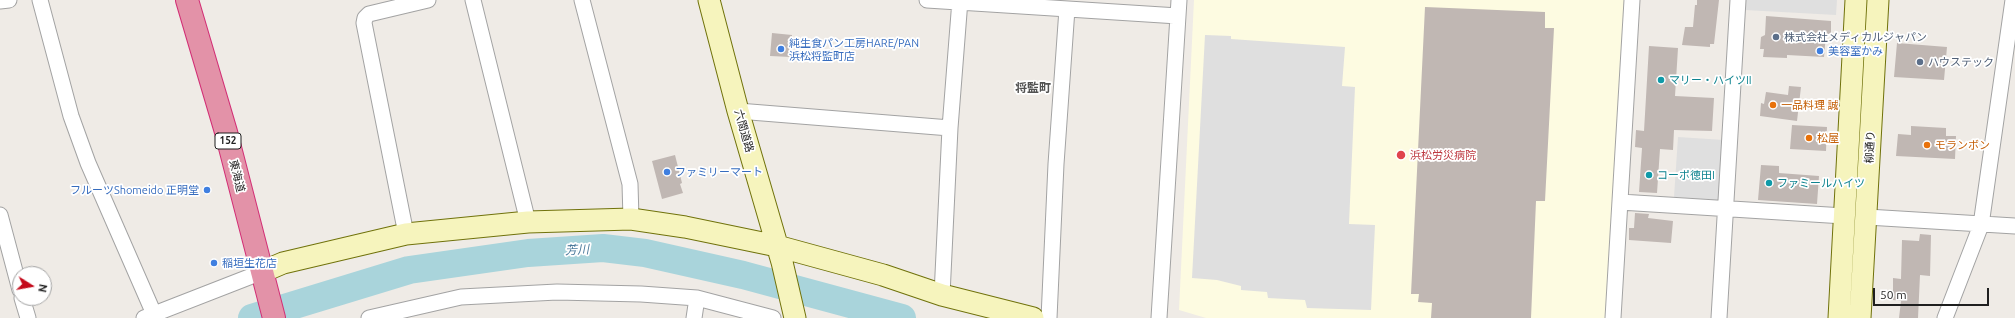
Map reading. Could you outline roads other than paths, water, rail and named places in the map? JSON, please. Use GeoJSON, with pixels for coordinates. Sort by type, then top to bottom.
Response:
{"type":"FeatureCollection","features":[{"type":"Feature","properties":{"kind":"highway","name":"東海道"},"geometry":{"type":"LineString","coordinates":[[188,0],[226,132],[263,278]]}},
{"type":"Feature","properties":{"kind":"highway","name":"152"},"geometry":{"type":"LineString","coordinates":[[263,278],[274,318]]}},
{"type":"Feature","properties":{"kind":"street"},"geometry":{"type":"LineString","coordinates":[[0,2],[9,0]]}},
{"type":"Feature","properties":{"kind":"street"},"geometry":{"type":"LineString","coordinates":[[40,0],[71,116],[88,163],[149,316],[263,278],[283,263],[406,234],[528,222],[631,219],[685,227],[779,254],[883,275],[942,295],[1033,318]]}},
{"type":"Feature","properties":{"kind":"street"},"geometry":{"type":"LineString","coordinates":[[406,234],[364,23],[365,18],[369,14],[428,0]]}},
{"type":"Feature","properties":{"kind":"street"},"geometry":{"type":"LineString","coordinates":[[473,0],[528,222]]}},
{"type":"Feature","properties":{"kind":"street"},"geometry":{"type":"LineString","coordinates":[[582,0],[630,184],[631,219]]}},
{"type":"Feature","properties":{"kind":"street","name":"六間道路"},"geometry":{"type":"LineString","coordinates":[[709,0],[795,317]]}},
{"type":"Feature","properties":{"kind":"street"},"geometry":{"type":"LineString","coordinates":[[927,0],[1178,16]]}},
{"type":"Feature","properties":{"kind":"street"},"geometry":{"type":"LineString","coordinates":[[1159,318],[1179,0]]}},
{"type":"Feature","properties":{"kind":"street"},"geometry":{"type":"LineString","coordinates":[[1613,318],[1632,0]]}},
{"type":"Feature","properties":{"kind":"street"},"geometry":{"type":"LineString","coordinates":[[1719,318],[1738,0]]}},
{"type":"Feature","properties":{"kind":"street","name":"柳通り"},"geometry":{"type":"LineString","coordinates":[[1839,318],[1856,0]]}},
{"type":"Feature","properties":{"kind":"street","name":"柳通り"},"geometry":{"type":"LineString","coordinates":[[1860,318],[1867,217],[1878,0]]}},
{"type":"Feature","properties":{"kind":"street"},"geometry":{"type":"LineString","coordinates":[[1945,318],[1981,225],[2013,0]]}},
{"type":"Feature","properties":{"kind":"street"},"geometry":{"type":"LineString","coordinates":[[942,295],[950,128],[960,1]]}},
{"type":"Feature","properties":{"kind":"street"},"geometry":{"type":"LineString","coordinates":[[1048,318],[1056,164],[1067,9]]}},
{"type":"Feature","properties":{"kind":"street"},"geometry":{"type":"LineString","coordinates":[[738,111],[950,128]]}},
{"type":"Feature","properties":{"kind":"street"},"geometry":{"type":"LineString","coordinates":[[1620,202],[1844,216]]}},
{"type":"Feature","properties":{"kind":"street"},"geometry":{"type":"LineString","coordinates":[[0,215],[14,266]]}},
{"type":"Feature","properties":{"kind":"street"},"geometry":{"type":"LineString","coordinates":[[1867,217],[2015,226]]}},
{"type":"Feature","properties":{"kind":"street"},"geometry":{"type":"LineString","coordinates":[[378,317],[462,297],[558,292],[641,294],[697,298],[773,318]]}},
{"type":"Feature","properties":{"kind":"street"},"geometry":{"type":"LineString","coordinates":[[694,318],[697,298]]}},
{"type":"Feature","properties":{"kind":"street"},"geometry":{"type":"LineString","coordinates":[[24,306],[28,318]]}},
{"type":"Feature","properties":{"kind":"waterway","name":"芳川"},"geometry":{"type":"LineString","coordinates":[[252,318],[409,270],[528,253],[603,248],[645,253],[743,275],[902,318]]}},
{"type":"Feature","properties":{"kind":"place","name":"株式会社メディカルジャパン"},"geometry":{"type":"Point","coordinates":[1776,37]}},
{"type":"Feature","properties":{"kind":"place","name":"純生食パン工房HARE/PAN 浜松将監町店"},"geometry":{"type":"Point","coordinates":[781,49]}},
{"type":"Feature","properties":{"kind":"place","name":"美容室かみ"},"geometry":{"type":"Point","coordinates":[1820,51]}},
{"type":"Feature","properties":{"kind":"place","name":"ハウステック"},"geometry":{"type":"Point","coordinates":[1920,62]}},
{"type":"Feature","properties":{"kind":"place","name":"マリー・ハイツII"},"geometry":{"type":"Point","coordinates":[1661,80]}},
{"type":"Feature","properties":{"kind":"place","name":"一品料理 誠"},"geometry":{"type":"Point","coordinates":[1773,105]}},
{"type":"Feature","properties":{"kind":"place","name":"松屋"},"geometry":{"type":"Point","coordinates":[1809,138]}},
{"type":"Feature","properties":{"kind":"place","name":"モランボン"},"geometry":{"type":"Point","coordinates":[1927,145]}},
{"type":"Feature","properties":{"kind":"place","name":"浜松労災病院"},"geometry":{"type":"Point","coordinates":[1401,155]}},
{"type":"Feature","properties":{"kind":"place","name":"ファミリーマート"},"geometry":{"type":"Point","coordinates":[667,172]}},
{"type":"Feature","properties":{"kind":"place","name":"コーポ徳田I"},"geometry":{"type":"Point","coordinates":[1649,175]}},
{"type":"Feature","properties":{"kind":"place","name":"ファミールハイツ"},"geometry":{"type":"Point","coordinates":[1769,183]}},
{"type":"Feature","properties":{"kind":"place","name":"フルーツShomeido 正明堂"},"geometry":{"type":"Point","coordinates":[207,190]}},
{"type":"Feature","properties":{"kind":"place","name":"稲垣生花店"},"geometry":{"type":"Point","coordinates":[214,263]}},
{"type":"Feature","properties":{"kind":"district","name":"将監町"},"geometry":{"type":"Point","coordinates":[1033,88]}}]}
